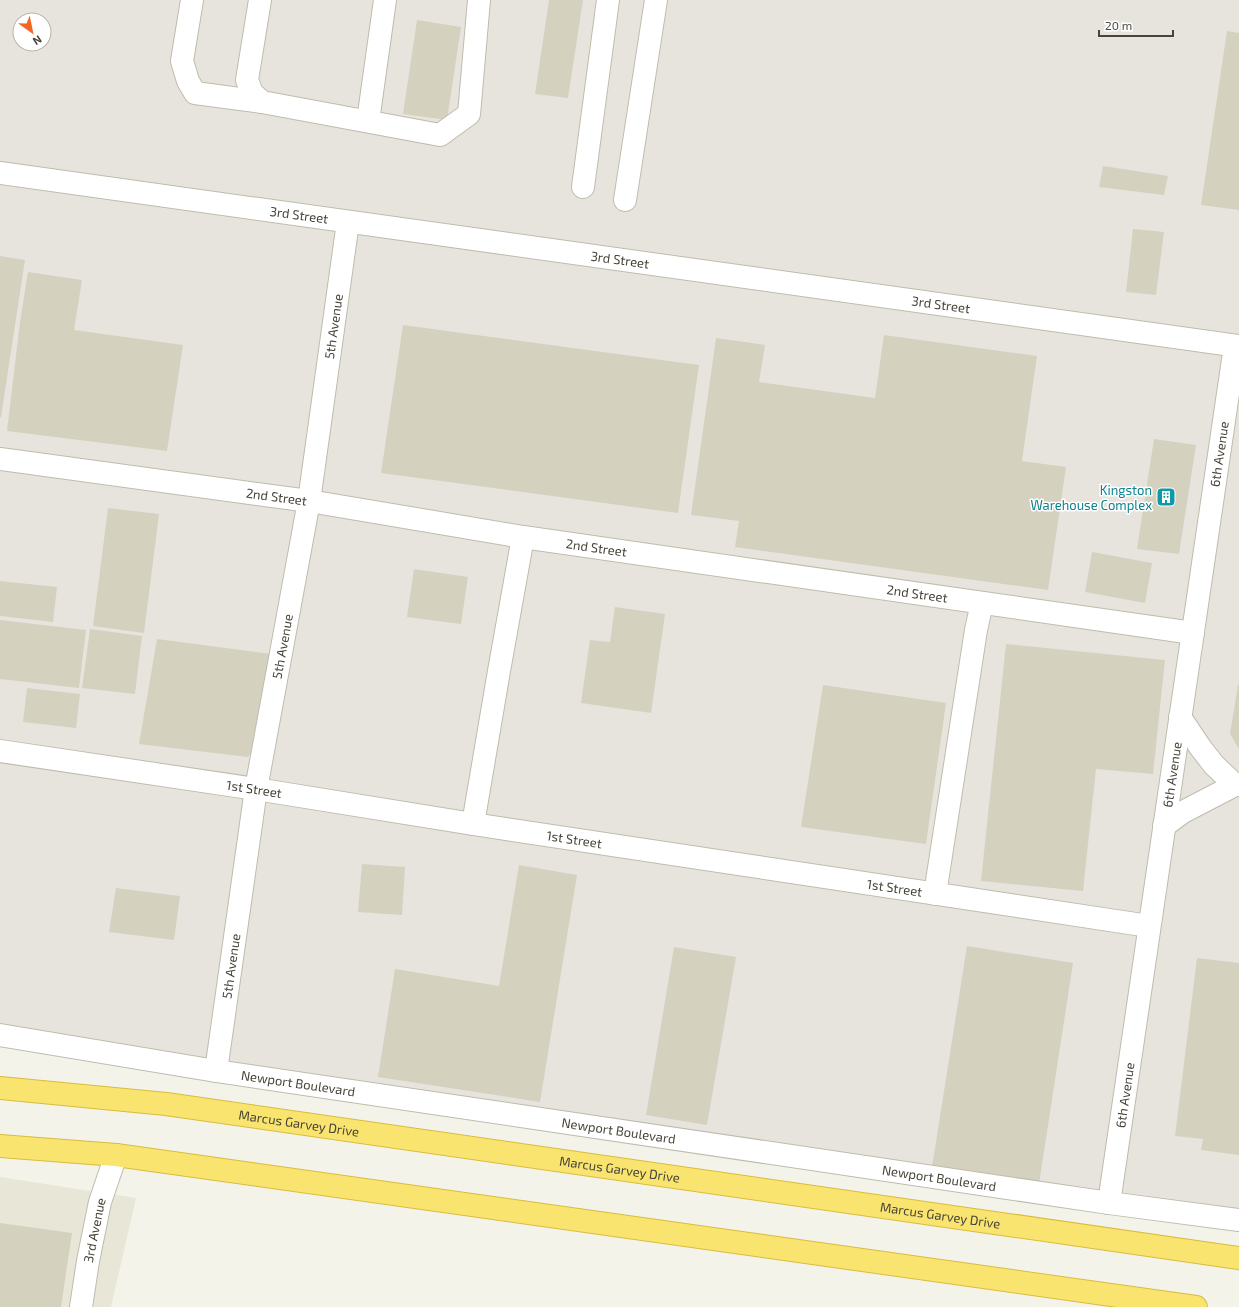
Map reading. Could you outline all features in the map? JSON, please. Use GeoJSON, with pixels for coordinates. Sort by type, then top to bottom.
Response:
{"type":"FeatureCollection","features":[{"type":"Feature","properties":{"kind":"highway","name":"Marcus Garvey Drive"},"geometry":{"type":"LineString","coordinates":[[0,1088],[166,1104],[1239,1258]]}},
{"type":"Feature","properties":{"kind":"highway"},"geometry":{"type":"LineString","coordinates":[[0,1146],[116,1155],[1196,1307]]}},
{"type":"Feature","properties":{"kind":"street"},"geometry":{"type":"LineString","coordinates":[[192,0],[182,60],[188,81],[195,93],[262,102],[440,135],[469,114],[479,0]]}},
{"type":"Feature","properties":{"kind":"street"},"geometry":{"type":"LineString","coordinates":[[260,0],[247,80],[252,93],[262,102]]}},
{"type":"Feature","properties":{"kind":"street"},"geometry":{"type":"LineString","coordinates":[[368,122],[385,0]]}},
{"type":"Feature","properties":{"kind":"street"},"geometry":{"type":"LineString","coordinates":[[582,187],[608,0]]}},
{"type":"Feature","properties":{"kind":"street"},"geometry":{"type":"LineString","coordinates":[[625,200],[656,0]]}},
{"type":"Feature","properties":{"kind":"street","name":"3rd Street"},"geometry":{"type":"LineString","coordinates":[[0,173],[1237,346]]}},
{"type":"Feature","properties":{"kind":"street","name":"5th Avenue"},"geometry":{"type":"LineString","coordinates":[[216,1071],[256,789],[309,501],[348,222]]}},
{"type":"Feature","properties":{"kind":"street","name":"6th Avenue"},"geometry":{"type":"LineString","coordinates":[[1109,1203],[1180,717],[1237,346]]}},
{"type":"Feature","properties":{"kind":"street","name":"2nd Street"},"geometry":{"type":"LineString","coordinates":[[0,459],[309,501],[524,537],[1193,633]]}},
{"type":"Feature","properties":{"kind":"street"},"geometry":{"type":"LineString","coordinates":[[473,824],[524,537]]}},
{"type":"Feature","properties":{"kind":"street"},"geometry":{"type":"LineString","coordinates":[[935,894],[976,630],[982,603]]}},
{"type":"Feature","properties":{"kind":"street"},"geometry":{"type":"LineString","coordinates":[[1164,826],[1183,812],[1237,785],[1214,766],[1180,717]]}},
{"type":"Feature","properties":{"kind":"street","name":"1st Street"},"geometry":{"type":"LineString","coordinates":[[0,751],[1149,926]]}},
{"type":"Feature","properties":{"kind":"street","name":"Newport Boulevard"},"geometry":{"type":"LineString","coordinates":[[0,1035],[216,1071],[1109,1203],[1239,1220]]}},
{"type":"Feature","properties":{"kind":"street","name":"3rd Avenue"},"geometry":{"type":"LineString","coordinates":[[81,1307],[88,1261],[100,1202],[116,1155]]}},
{"type":"Feature","properties":{"kind":"shaded area"},"geometry":{"type":"Polygon","coordinates":[[[0,0],[1239,0],[1239,1220],[0,1035],[0,0]]]}},
{"type":"Feature","properties":{"kind":"shaded area"},"geometry":{"type":"Polygon","coordinates":[[[0,1177],[136,1198],[111,1307],[0,1307],[0,1177]]]}},
{"type":"Feature","properties":{"kind":"building"},"geometry":{"type":"Polygon","coordinates":[[[549,0],[583,0],[568,98],[535,94],[549,0]]]}},
{"type":"Feature","properties":{"kind":"building"},"geometry":{"type":"Polygon","coordinates":[[[417,20],[461,27],[447,120],[403,114],[417,20]]]}},
{"type":"Feature","properties":{"kind":"building"},"geometry":{"type":"Polygon","coordinates":[[[1227,31],[1239,33],[1239,210],[1201,205],[1227,31]]]}},
{"type":"Feature","properties":{"kind":"building"},"geometry":{"type":"Polygon","coordinates":[[[1103,166],[1168,176],[1164,195],[1099,187],[1103,166]]]}},
{"type":"Feature","properties":{"kind":"building"},"geometry":{"type":"Polygon","coordinates":[[[1133,229],[1164,232],[1156,295],[1126,292],[1133,229]]]}},
{"type":"Feature","properties":{"kind":"building"},"geometry":{"type":"Polygon","coordinates":[[[0,256],[25,260],[1,417],[0,417],[0,256]]]}},
{"type":"Feature","properties":{"kind":"building"},"geometry":{"type":"Polygon","coordinates":[[[28,272],[82,280],[74,330],[183,345],[167,451],[7,431],[20,322],[28,272]]]}},
{"type":"Feature","properties":{"kind":"building"},"geometry":{"type":"Polygon","coordinates":[[[403,325],[699,365],[678,513],[381,473],[403,325]]]}},
{"type":"Feature","properties":{"kind":"building"},"geometry":{"type":"Polygon","coordinates":[[[884,335],[1037,356],[1022,461],[1066,467],[1048,590],[735,547],[739,521],[691,515],[716,338],[765,345],[759,382],[875,398],[884,335]]]}},
{"type":"Feature","properties":{"kind":"building","name":"Kingston Warehouse Complex"},"geometry":{"type":"Polygon","coordinates":[[[1154,439],[1196,445],[1179,554],[1137,549],[1154,439]]]}},
{"type":"Feature","properties":{"kind":"building"},"geometry":{"type":"Polygon","coordinates":[[[108,508],[159,514],[144,633],[93,626],[108,508]]]}},
{"type":"Feature","properties":{"kind":"building"},"geometry":{"type":"Polygon","coordinates":[[[1092,552],[1152,563],[1145,603],[1085,592],[1092,552]]]}},
{"type":"Feature","properties":{"kind":"building"},"geometry":{"type":"Polygon","coordinates":[[[414,569],[468,577],[461,624],[407,617],[414,569]]]}},
{"type":"Feature","properties":{"kind":"building"},"geometry":{"type":"Polygon","coordinates":[[[0,581],[57,587],[53,622],[0,616],[0,581]]]}},
{"type":"Feature","properties":{"kind":"building"},"geometry":{"type":"Polygon","coordinates":[[[615,607],[665,614],[651,713],[581,703],[590,640],[610,642],[615,607]]]}},
{"type":"Feature","properties":{"kind":"building"},"geometry":{"type":"Polygon","coordinates":[[[0,620],[86,630],[79,688],[0,679],[0,620]]]}},
{"type":"Feature","properties":{"kind":"building"},"geometry":{"type":"Polygon","coordinates":[[[90,629],[142,636],[135,694],[82,688],[90,629]]]}},
{"type":"Feature","properties":{"kind":"building"},"geometry":{"type":"Polygon","coordinates":[[[157,639],[272,654],[261,740],[248,757],[139,744],[157,639]]]}},
{"type":"Feature","properties":{"kind":"building"},"geometry":{"type":"Polygon","coordinates":[[[1006,644],[1165,660],[1153,774],[1096,769],[1083,891],[981,881],[1006,644]]]}},
{"type":"Feature","properties":{"kind":"building"},"geometry":{"type":"Polygon","coordinates":[[[823,685],[946,703],[926,844],[801,827],[823,685]]]}},
{"type":"Feature","properties":{"kind":"building"},"geometry":{"type":"Polygon","coordinates":[[[1239,685],[1239,749],[1230,734],[1239,685]]]}},
{"type":"Feature","properties":{"kind":"building"},"geometry":{"type":"Polygon","coordinates":[[[27,688],[80,694],[76,728],[23,722],[27,688]]]}},
{"type":"Feature","properties":{"kind":"building"},"geometry":{"type":"Polygon","coordinates":[[[362,864],[405,867],[402,915],[358,912],[362,864]]]}},
{"type":"Feature","properties":{"kind":"building"},"geometry":{"type":"Polygon","coordinates":[[[519,865],[577,875],[540,1102],[378,1077],[395,969],[499,986],[519,865]]]}},
{"type":"Feature","properties":{"kind":"building"},"geometry":{"type":"Polygon","coordinates":[[[116,888],[180,896],[174,940],[109,932],[116,888]]]}},
{"type":"Feature","properties":{"kind":"building"},"geometry":{"type":"Polygon","coordinates":[[[967,946],[1073,963],[1039,1184],[932,1167],[967,946]]]}},
{"type":"Feature","properties":{"kind":"building"},"geometry":{"type":"Polygon","coordinates":[[[674,947],[736,957],[707,1125],[646,1115],[674,947]]]}},
{"type":"Feature","properties":{"kind":"building"},"geometry":{"type":"Polygon","coordinates":[[[1197,958],[1239,963],[1239,1155],[1201,1150],[1203,1139],[1175,1136],[1197,958]]]}},
{"type":"Feature","properties":{"kind":"building"},"geometry":{"type":"Polygon","coordinates":[[[0,1223],[72,1233],[61,1307],[0,1307],[0,1223]]]}},
{"type":"Feature","properties":{"kind":"place","name":"Kingston Warehouse Complex"},"geometry":{"type":"Point","coordinates":[1166,497]}}]}
